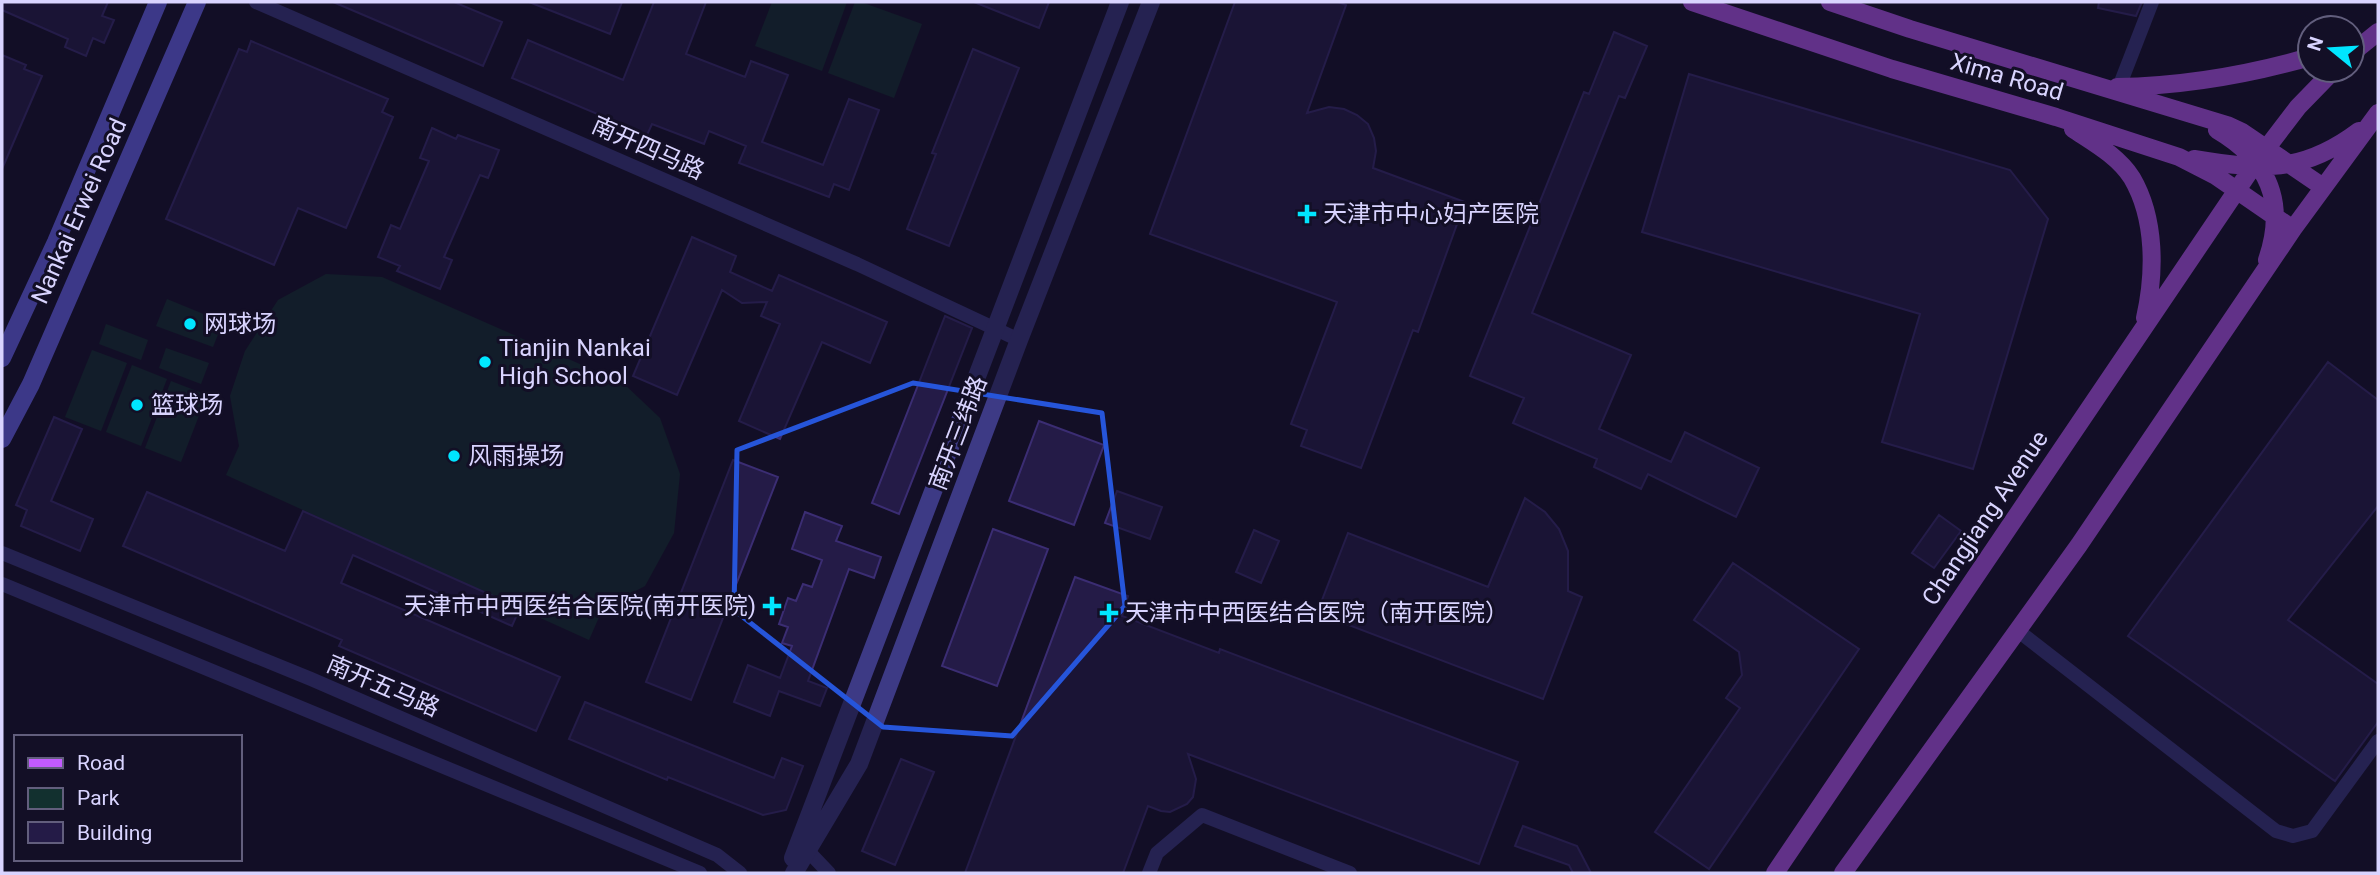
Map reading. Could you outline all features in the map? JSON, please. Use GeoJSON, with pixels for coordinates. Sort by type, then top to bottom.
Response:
{"type":"FeatureCollection","features":[{"type":"Feature","properties":{"kind":"main road","name":"Nankai Erwei Road"},"geometry":{"type":"LineString","coordinates":[[2,358],[56,242],[158,2]]}},
{"type":"Feature","properties":{"kind":"main road","name":"Nankai Erwei Road"},"geometry":{"type":"LineString","coordinates":[[2,439],[31,384],[197,2]]}},
{"type":"Feature","properties":{"kind":"main road","name":"Xima Road"},"geometry":{"type":"LineString","coordinates":[[1692,2],[1892,69],[2056,117],[2169,154],[2201,168],[2293,229]]}},
{"type":"Feature","properties":{"kind":"main road","name":"Xima Road"},"geometry":{"type":"LineString","coordinates":[[1830,2],[2235,129],[2258,160],[2291,165],[2323,187]]}},
{"type":"Feature","properties":{"kind":"main road"},"geometry":{"type":"LineString","coordinates":[[2094,85],[2119,87],[2186,84],[2296,61]]}},
{"type":"Feature","properties":{"kind":"main road","name":"Changjiang Avenue"},"geometry":{"type":"LineString","coordinates":[[1774,873],[2236,190],[2298,107],[2320,84]]}},
{"type":"Feature","properties":{"kind":"main road"},"geometry":{"type":"LineString","coordinates":[[2291,165],[2337,145],[2377,115]]}},
{"type":"Feature","properties":{"kind":"main road"},"geometry":{"type":"LineString","coordinates":[[1843,873],[2079,545],[2293,229],[2377,115]]}},
{"type":"Feature","properties":{"kind":"main road"},"geometry":{"type":"LineString","coordinates":[[2056,117],[2119,162],[2132,178],[2139,193],[2149,234],[2152,278],[2142,328]]}},
{"type":"Feature","properties":{"kind":"main road"},"geometry":{"type":"LineString","coordinates":[[2169,154],[2258,160],[2274,197],[2276,217],[2269,254],[2257,282]]}},
{"type":"Feature","properties":{"kind":"street","name":"南开四马路"},"geometry":{"type":"LineString","coordinates":[[256,2],[857,264],[1019,340]]}},
{"type":"Feature","properties":{"kind":"street","name":"南开三纬路"},"geometry":{"type":"LineString","coordinates":[[788,873],[1120,2]]}},
{"type":"Feature","properties":{"kind":"street","name":"南开三纬路"},"geometry":{"type":"LineString","coordinates":[[794,873],[859,764],[1019,340],[1151,2]]}},
{"type":"Feature","properties":{"kind":"street"},"geometry":{"type":"LineString","coordinates":[[2119,87],[2152,2]]}},
{"type":"Feature","properties":{"kind":"street","name":"南开五马路"},"geometry":{"type":"LineString","coordinates":[[2,553],[311,679],[717,855],[740,873]]}},
{"type":"Feature","properties":{"kind":"street"},"geometry":{"type":"LineString","coordinates":[[2,584],[700,873]]}},
{"type":"Feature","properties":{"kind":"street"},"geometry":{"type":"LineString","coordinates":[[2017,630],[2276,831],[2293,836],[2312,831],[2378,741]]}},
{"type":"Feature","properties":{"kind":"street"},"geometry":{"type":"LineString","coordinates":[[1149,873],[1157,853],[1202,815],[1350,873]]}},
{"type":"Feature","properties":{"kind":"street"},"geometry":{"type":"LineString","coordinates":[[807,850],[829,873]]}},
{"type":"Feature","properties":{"kind":"highlighted area"},"geometry":{"type":"Polygon","coordinates":[[[913,383],[1102,413],[1125,606],[1012,736],[883,727],[734,610],[737,450],[913,383]]]}},
{"type":"Feature","properties":{"kind":"green space"},"geometry":{"type":"Polygon","coordinates":[[[772,2],[847,2],[822,71],[755,46],[772,2]]]}},
{"type":"Feature","properties":{"kind":"green space"},"geometry":{"type":"Polygon","coordinates":[[[855,2],[922,24],[894,98],[828,73],[855,2]]]}},
{"type":"Feature","properties":{"kind":"green space","name":"风雨操场"},"geometry":{"type":"Polygon","coordinates":[[[326,274],[382,277],[623,383],[660,418],[680,474],[674,533],[645,586],[603,608],[589,640],[226,475],[239,446],[230,396],[245,351],[278,300],[326,274]]]}},
{"type":"Feature","properties":{"kind":"green space","name":"网球场"},"geometry":{"type":"Polygon","coordinates":[[[167,299],[223,322],[213,347],[156,326],[167,299]]]}},
{"type":"Feature","properties":{"kind":"green space"},"geometry":{"type":"Polygon","coordinates":[[[106,324],[148,340],[141,360],[99,344],[106,324]]]}},
{"type":"Feature","properties":{"kind":"green space"},"geometry":{"type":"Polygon","coordinates":[[[166,348],[209,363],[201,384],[159,368],[166,348]]]}},
{"type":"Feature","properties":{"kind":"green space","name":"篮球场"},"geometry":{"type":"Polygon","coordinates":[[[92,350],[127,363],[101,431],[65,417],[92,350]]]}},
{"type":"Feature","properties":{"kind":"green space","name":"篮球场"},"geometry":{"type":"Polygon","coordinates":[[[132,365],[167,379],[141,446],[106,432],[132,365]]]}},
{"type":"Feature","properties":{"kind":"green space","name":"篮球场"},"geometry":{"type":"Polygon","coordinates":[[[171,381],[207,395],[181,462],[145,448],[171,381]]]}},
{"type":"Feature","properties":{"kind":"building"},"geometry":{"type":"Polygon","coordinates":[[[2,2],[108,2],[102,16],[114,20],[104,43],[93,38],[86,56],[65,47],[68,39],[2,10],[2,2]]]}},
{"type":"Feature","properties":{"kind":"building"},"geometry":{"type":"Polygon","coordinates":[[[333,2],[454,2],[502,22],[483,66],[333,2]]]}},
{"type":"Feature","properties":{"kind":"building"},"geometry":{"type":"Polygon","coordinates":[[[529,2],[622,2],[610,34],[529,2]]]}},
{"type":"Feature","properties":{"kind":"building"},"geometry":{"type":"Polygon","coordinates":[[[654,2],[706,2],[686,54],[745,77],[751,61],[788,75],[762,142],[823,165],[849,99],[879,110],[849,190],[834,184],[829,197],[739,163],[746,146],[709,131],[704,144],[652,124],[647,135],[512,78],[528,40],[623,80],[654,2]]]}},
{"type":"Feature","properties":{"kind":"building"},"geometry":{"type":"Polygon","coordinates":[[[974,2],[1049,2],[1039,28],[974,2]]]}},
{"type":"Feature","properties":{"kind":"building"},"geometry":{"type":"Polygon","coordinates":[[[1235,2],[1338,2],[1346,5],[1307,113],[1329,107],[1344,109],[1357,115],[1368,124],[1374,138],[1376,151],[1373,168],[1465,202],[1418,332],[1413,330],[1361,468],[1301,446],[1307,430],[1291,424],[1337,302],[1150,234],[1235,2]]]}},
{"type":"Feature","properties":{"kind":"building"},"geometry":{"type":"Polygon","coordinates":[[[2099,2],[2142,2],[2136,16],[2098,8],[2099,2]]]}},
{"type":"Feature","properties":{"kind":"building"},"geometry":{"type":"Polygon","coordinates":[[[1614,32],[1647,46],[1625,98],[1619,96],[1532,313],[1631,355],[1599,429],[1671,462],[1685,432],[1759,468],[1736,517],[1648,474],[1641,489],[1594,467],[1597,459],[1513,423],[1524,398],[1470,376],[1584,92],[1589,94],[1614,32]]]}},
{"type":"Feature","properties":{"kind":"building"},"geometry":{"type":"Polygon","coordinates":[[[251,41],[388,99],[382,112],[393,117],[346,228],[298,208],[274,265],[166,219],[239,49],[247,52],[251,41]]]}},
{"type":"Feature","properties":{"kind":"building"},"geometry":{"type":"Polygon","coordinates":[[[973,49],[1019,68],[949,246],[907,229],[936,154],[932,153],[973,49]]]}},
{"type":"Feature","properties":{"kind":"building"},"geometry":{"type":"Polygon","coordinates":[[[2,55],[26,65],[24,69],[42,76],[2,169],[2,55]]]}},
{"type":"Feature","properties":{"kind":"building"},"geometry":{"type":"Polygon","coordinates":[[[1689,74],[2010,170],[2048,219],[1973,469],[1882,442],[1920,314],[1642,232],[1689,74]]]}},
{"type":"Feature","properties":{"kind":"building"},"geometry":{"type":"Polygon","coordinates":[[[432,128],[456,139],[458,135],[499,150],[488,178],[480,175],[444,257],[452,260],[440,289],[397,271],[400,266],[378,257],[391,225],[400,229],[429,161],[420,158],[432,128]]]}},
{"type":"Feature","properties":{"kind":"building"},"geometry":{"type":"Polygon","coordinates":[[[692,237],[736,256],[730,272],[772,291],[779,275],[887,322],[870,363],[822,342],[780,439],[739,421],[780,324],[761,316],[767,302],[742,303],[722,290],[677,395],[633,376],[692,237]]]}},
{"type":"Feature","properties":{"kind":"building"},"geometry":{"type":"Polygon","coordinates":[[[945,316],[972,328],[899,514],[872,503],[945,316]]]}},
{"type":"Feature","properties":{"kind":"building"},"geometry":{"type":"Polygon","coordinates":[[[2328,362],[2378,400],[2378,506],[2288,620],[2378,684],[2378,722],[2335,781],[2128,636],[2328,362]]]}},
{"type":"Feature","properties":{"kind":"building"},"geometry":{"type":"Polygon","coordinates":[[[54,417],[82,429],[51,501],[93,519],[80,551],[21,526],[27,510],[16,505],[54,417]]]}},
{"type":"Feature","properties":{"kind":"building"},"geometry":{"type":"Polygon","coordinates":[[[1039,421],[1104,445],[1074,525],[1009,501],[1039,421]]]}},
{"type":"Feature","properties":{"kind":"building"},"geometry":{"type":"Polygon","coordinates":[[[733,460],[778,477],[691,700],[646,682],[733,460]]]}},
{"type":"Feature","properties":{"kind":"building"},"geometry":{"type":"Polygon","coordinates":[[[1117,491],[1162,507],[1150,539],[1105,523],[1117,491]]]}},
{"type":"Feature","properties":{"kind":"building"},"geometry":{"type":"Polygon","coordinates":[[[147,492],[285,551],[303,511],[520,608],[512,626],[353,555],[341,583],[560,677],[536,731],[339,646],[342,640],[123,546],[147,492]]]}},
{"type":"Feature","properties":{"kind":"building"},"geometry":{"type":"Polygon","coordinates":[[[1525,498],[1545,512],[1559,529],[1568,551],[1568,591],[1582,597],[1543,699],[1317,613],[1348,533],[1488,587],[1525,498]]]}},
{"type":"Feature","properties":{"kind":"building"},"geometry":{"type":"Polygon","coordinates":[[[805,512],[842,526],[836,541],[881,557],[874,578],[849,569],[808,681],[827,688],[820,706],[779,691],[770,716],[734,702],[748,665],[780,678],[792,646],[782,643],[788,627],[779,624],[788,598],[796,601],[803,584],[812,587],[822,560],[792,549],[805,512]]]}},
{"type":"Feature","properties":{"kind":"building"},"geometry":{"type":"Polygon","coordinates":[[[1939,515],[1961,531],[1934,568],[1912,553],[1939,515]]]}},
{"type":"Feature","properties":{"kind":"building"},"geometry":{"type":"Polygon","coordinates":[[[993,529],[1048,549],[997,686],[942,666],[993,529]]]}},
{"type":"Feature","properties":{"kind":"building"},"geometry":{"type":"Polygon","coordinates":[[[1254,530],[1279,541],[1261,583],[1236,572],[1254,530]]]}},
{"type":"Feature","properties":{"kind":"building"},"geometry":{"type":"Polygon","coordinates":[[[1733,563],[1859,649],[1709,869],[1655,832],[1740,708],[1726,698],[1742,675],[1739,652],[1694,620],[1733,563]]]}},
{"type":"Feature","properties":{"kind":"building"},"geometry":{"type":"Polygon","coordinates":[[[1075,577],[1128,596],[1122,616],[1219,653],[1220,649],[1518,762],[1479,864],[1188,754],[1196,779],[1193,797],[1187,804],[1170,812],[1148,806],[1123,873],[965,873],[1075,577]]]}},
{"type":"Feature","properties":{"kind":"building"},"geometry":{"type":"Polygon","coordinates":[[[585,702],[774,778],[782,758],[803,766],[786,810],[763,815],[668,777],[667,780],[569,739],[585,702]]]}},
{"type":"Feature","properties":{"kind":"building"},"geometry":{"type":"Polygon","coordinates":[[[901,759],[934,772],[895,865],[862,851],[901,759]]]}},
{"type":"Feature","properties":{"kind":"building"},"geometry":{"type":"Polygon","coordinates":[[[1523,826],[1577,846],[1591,873],[1573,873],[1569,865],[1515,846],[1523,826]]]}},
{"type":"Feature","properties":{"kind":"place","name":"天津市中心妇产医院"},"geometry":{"type":"Point","coordinates":[1307,214]}},
{"type":"Feature","properties":{"kind":"place","name":"网球场"},"geometry":{"type":"Point","coordinates":[190,324]}},
{"type":"Feature","properties":{"kind":"place","name":"Tianjin Nankai High School"},"geometry":{"type":"Point","coordinates":[485,362]}},
{"type":"Feature","properties":{"kind":"place","name":"篮球场"},"geometry":{"type":"Point","coordinates":[137,405]}},
{"type":"Feature","properties":{"kind":"place","name":"风雨操场"},"geometry":{"type":"Point","coordinates":[454,456]}},
{"type":"Feature","properties":{"kind":"place","name":"天津市中西医结合医院(南开医院)"},"geometry":{"type":"Point","coordinates":[772,606]}},
{"type":"Feature","properties":{"kind":"place","name":"天津市中西医结合医院（南开医院）"},"geometry":{"type":"Point","coordinates":[1109,613]}}]}
